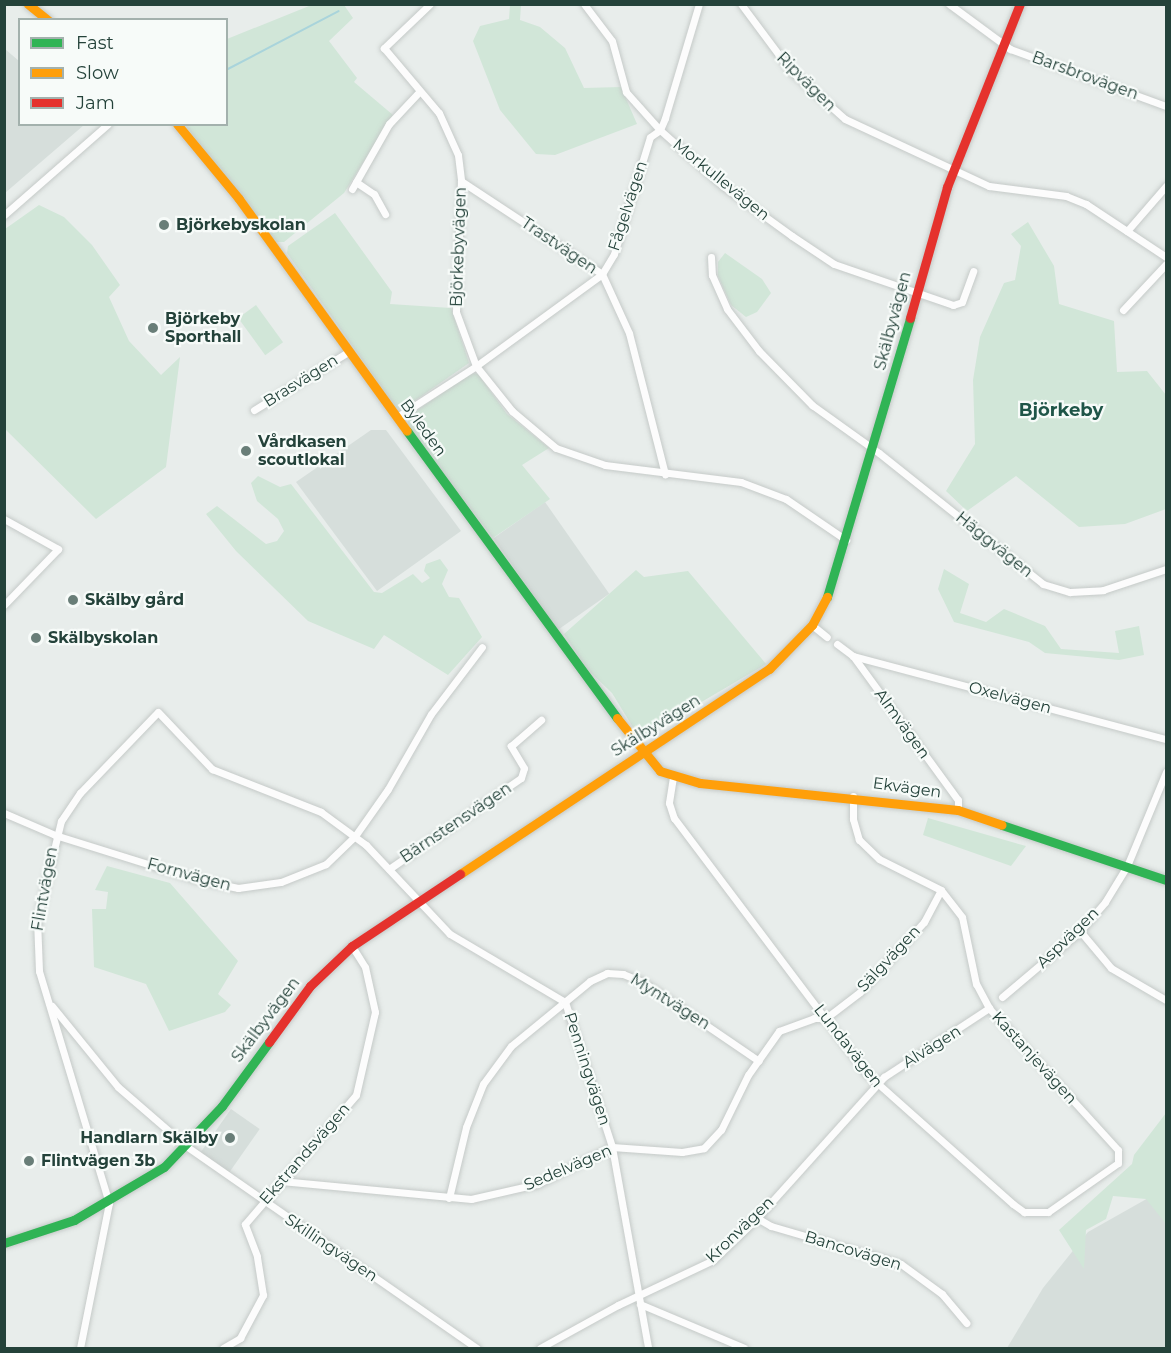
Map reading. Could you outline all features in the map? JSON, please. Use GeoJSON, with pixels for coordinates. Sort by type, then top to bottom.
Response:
{"type":"FeatureCollection","features":[{"type":"Feature","properties":{"kind":"street"},"geometry":{"type":"LineString","coordinates":[[28,4],[46,18]]}},
{"type":"Feature","properties":{"kind":"street","name":"Björkebyvägen"},"geometry":{"type":"LineString","coordinates":[[430,4],[384,48],[451,132],[461,181],[456,312],[476,366],[512,411],[556,448],[605,465],[741,482],[786,499],[846,540]]}},
{"type":"Feature","properties":{"kind":"street","name":"Morkullevägen"},"geometry":{"type":"LineString","coordinates":[[584,4],[612,41],[626,92],[660,130],[723,186],[834,264],[916,294],[959,304],[965,298],[973,271]]}},
{"type":"Feature","properties":{"kind":"street","name":"Fågelvägen"},"geometry":{"type":"LineString","coordinates":[[396,417],[476,366],[602,274],[614,254],[650,138],[660,130],[699,4]]}},
{"type":"Feature","properties":{"kind":"street","name":"Ripvägen"},"geometry":{"type":"LineString","coordinates":[[741,4],[791,71],[834,112],[952,172],[989,186],[1066,196],[1086,204],[1167,257]]}},
{"type":"Feature","properties":{"kind":"street","name":"Barsbrovägen"},"geometry":{"type":"LineString","coordinates":[[949,4],[1004,45],[1167,106]]}},
{"type":"Feature","properties":{"kind":"street","name":"Skälbyvägen"},"geometry":{"type":"LineString","coordinates":[[4,1243],[54,1229],[109,1203],[164,1167],[222,1106],[310,986],[352,946],[769,669],[812,626],[832,586],[952,172],[1020,4]]}},
{"type":"Feature","properties":{"kind":"street"},"geometry":{"type":"LineString","coordinates":[[385,214],[374,194],[354,185],[389,124],[419,92]]}},
{"type":"Feature","properties":{"kind":"street"},"geometry":{"type":"LineString","coordinates":[[4,215],[106,126]]}},
{"type":"Feature","properties":{"kind":"street","name":"Byleden"},"geometry":{"type":"LineString","coordinates":[[179,126],[239,199],[641,752]]}},
{"type":"Feature","properties":{"kind":"street","name":"Trastvägen"},"geometry":{"type":"LineString","coordinates":[[461,181],[602,274],[629,333],[665,474]]}},
{"type":"Feature","properties":{"kind":"street"},"geometry":{"type":"LineString","coordinates":[[1127,231],[1167,186]]}},
{"type":"Feature","properties":{"kind":"street","name":"Häggvägen"},"geometry":{"type":"LineString","coordinates":[[711,257],[712,275],[727,309],[759,351],[812,405],[872,448],[1043,584],[1070,592],[1103,590],[1167,569]]}},
{"type":"Feature","properties":{"kind":"street"},"geometry":{"type":"LineString","coordinates":[[1123,310],[1167,264]]}},
{"type":"Feature","properties":{"kind":"street","name":"Brasvägen"},"geometry":{"type":"LineString","coordinates":[[254,410],[348,352]]}},
{"type":"Feature","properties":{"kind":"street"},"geometry":{"type":"LineString","coordinates":[[4,519],[58,549],[4,605]]}},
{"type":"Feature","properties":{"kind":"street"},"geometry":{"type":"LineString","coordinates":[[812,626],[827,636]]}},
{"type":"Feature","properties":{"kind":"street","name":"Almvägen"},"geometry":{"type":"LineString","coordinates":[[837,644],[853,656],[958,800],[958,810]]}},
{"type":"Feature","properties":{"kind":"street","name":"Fornvägen"},"geometry":{"type":"LineString","coordinates":[[4,813],[55,835],[195,879],[238,888],[281,882],[326,864],[355,836],[388,789],[431,714],[482,647]]}},
{"type":"Feature","properties":{"kind":"street","name":"Oxelvägen"},"geometry":{"type":"LineString","coordinates":[[853,656],[1167,739]]}},
{"type":"Feature","properties":{"kind":"street","name":"Penningvägen"},"geometry":{"type":"LineString","coordinates":[[158,712],[212,769],[309,805],[355,836],[389,869],[416,902],[468,946],[565,1002],[612,1147],[648,1348]]}},
{"type":"Feature","properties":{"kind":"street","name":"Flintvägen"},"geometry":{"type":"LineString","coordinates":[[109,1203],[39,971],[37,920],[55,835],[80,794],[158,712]]}},
{"type":"Feature","properties":{"kind":"street","name":"Bärnstensvägen"},"geometry":{"type":"LineString","coordinates":[[389,869],[521,778],[524,768],[511,746],[541,720]]}},
{"type":"Feature","properties":{"kind":"street"},"geometry":{"type":"LineString","coordinates":[[641,752],[673,777]]}},
{"type":"Feature","properties":{"kind":"street","name":"Aspvägen"},"geometry":{"type":"LineString","coordinates":[[1002,998],[1080,931],[1105,902],[1127,866],[1167,772]]}},
{"type":"Feature","properties":{"kind":"street","name":"Ekvägen"},"geometry":{"type":"LineString","coordinates":[[673,777],[853,796],[958,810],[1167,880]]}},
{"type":"Feature","properties":{"kind":"street","name":"Lundavägen"},"geometry":{"type":"LineString","coordinates":[[673,777],[669,803],[674,818],[876,1086],[1013,1204],[1024,1212],[1039,1215],[1118,1163],[1118,1150]]}},
{"type":"Feature","properties":{"kind":"street","name":"Kastanjevägen"},"geometry":{"type":"LineString","coordinates":[[853,796],[855,832],[866,848],[940,890],[962,917],[975,984],[989,1008],[1118,1150]]}},
{"type":"Feature","properties":{"kind":"street","name":"Sälgvägen"},"geometry":{"type":"LineString","coordinates":[[826,1018],[893,960],[924,922],[940,890]]}},
{"type":"Feature","properties":{"kind":"street"},"geometry":{"type":"LineString","coordinates":[[1080,931],[1111,968],[1167,1000]]}},
{"type":"Feature","properties":{"kind":"street","name":"Ekstrandsvägen"},"geometry":{"type":"LineString","coordinates":[[226,1348],[253,1319],[263,1295],[257,1256],[245,1224],[356,1095],[375,1012],[365,967],[352,946]]}},
{"type":"Feature","properties":{"kind":"street","name":"Myntvägen"},"geometry":{"type":"LineString","coordinates":[[449,1198],[466,1127],[483,1084],[511,1046],[590,981],[607,973],[623,974],[673,1001],[759,1061]]}},
{"type":"Feature","properties":{"kind":"street","name":"Skillingvägen"},"geometry":{"type":"LineString","coordinates":[[50,1003],[118,1087],[186,1146],[262,1202],[477,1348]]}},
{"type":"Feature","properties":{"kind":"street","name":"Alvägen"},"geometry":{"type":"LineString","coordinates":[[876,1086],[989,1008]]}},
{"type":"Feature","properties":{"kind":"street","name":"Sedelvägen"},"geometry":{"type":"LineString","coordinates":[[281,1181],[449,1198],[496,1196],[537,1184],[612,1147],[682,1152],[704,1148],[721,1130],[759,1061],[779,1031],[814,1018],[826,1018]]}},
{"type":"Feature","properties":{"kind":"street","name":"Kronvägen"},"geometry":{"type":"LineString","coordinates":[[540,1348],[638,1296],[713,1260],[757,1218],[876,1086]]}},
{"type":"Feature","properties":{"kind":"street"},"geometry":{"type":"LineString","coordinates":[[80,1348],[109,1203]]}},
{"type":"Feature","properties":{"kind":"street","name":"Bancovägen"},"geometry":{"type":"LineString","coordinates":[[757,1218],[771,1226],[902,1264],[942,1294],[966,1323]]}},
{"type":"Feature","properties":{"kind":"street"},"geometry":{"type":"LineString","coordinates":[[640,1304],[744,1348]]}},
{"type":"Feature","properties":{"kind":"street"},"geometry":{"type":"LineString","coordinates":[[226,1348],[236,1348]]}},
{"type":"Feature","properties":{"kind":"shaded area"},"geometry":{"type":"Polygon","coordinates":[[[5,49],[18,60],[18,126],[83,126],[5,193],[5,49]]]}},
{"type":"Feature","properties":{"kind":"shaded area"},"geometry":{"type":"Polygon","coordinates":[[[371,430],[386,430],[461,531],[377,591],[296,482],[371,430]]]}},
{"type":"Feature","properties":{"kind":"shaded area"},"geometry":{"type":"Polygon","coordinates":[[[545,502],[609,594],[558,630],[493,538],[545,502]]]}},
{"type":"Feature","properties":{"kind":"shaded area"},"geometry":{"type":"Polygon","coordinates":[[[231,1109],[260,1129],[229,1173],[200,1153],[231,1109]]]}},
{"type":"Feature","properties":{"kind":"shaded area"},"geometry":{"type":"Polygon","coordinates":[[[1150,1197],[1166,1218],[1166,1348],[1007,1348],[1043,1288],[1088,1232],[1150,1197]]]}},
{"type":"Feature","properties":{"kind":"green space"},"geometry":{"type":"Polygon","coordinates":[[[314,4],[344,5],[353,18],[329,41],[357,78],[354,82],[393,115],[344,193],[284,242],[275,242],[186,126],[228,126],[228,39],[314,4]]]}},
{"type":"Feature","properties":{"kind":"green space"},"geometry":{"type":"Polygon","coordinates":[[[510,5],[521,5],[520,20],[540,27],[565,48],[584,88],[621,87],[637,124],[555,155],[536,154],[500,110],[473,41],[480,26],[509,19],[510,5]]]}},
{"type":"Feature","properties":{"kind":"green space"},"geometry":{"type":"Polygon","coordinates":[[[39,205],[64,217],[92,245],[120,285],[109,297],[129,341],[161,375],[180,357],[166,467],[96,519],[5,429],[5,229],[39,205]]]}},
{"type":"Feature","properties":{"kind":"green space"},"geometry":{"type":"Polygon","coordinates":[[[335,213],[392,292],[390,304],[451,308],[469,363],[403,409],[396,408],[287,253],[288,246],[335,213]]]}},
{"type":"Feature","properties":{"kind":"green space"},"geometry":{"type":"Polygon","coordinates":[[[1028,222],[1054,266],[1059,304],[1114,321],[1117,372],[1147,371],[1166,395],[1166,509],[1125,524],[1079,527],[1016,476],[967,511],[946,491],[975,444],[973,380],[980,337],[1004,283],[1015,280],[1021,246],[1011,234],[1028,222]]]}},
{"type":"Feature","properties":{"kind":"green space"},"geometry":{"type":"Polygon","coordinates":[[[725,253],[762,279],[771,293],[757,312],[746,317],[731,305],[718,276],[718,262],[725,253]]]}},
{"type":"Feature","properties":{"kind":"green space"},"geometry":{"type":"Polygon","coordinates":[[[256,305],[283,342],[265,355],[238,318],[256,305]]]}},
{"type":"Feature","properties":{"kind":"green space"},"geometry":{"type":"Polygon","coordinates":[[[471,373],[478,374],[507,414],[549,448],[522,465],[550,499],[493,538],[407,426],[409,416],[471,373]]]}},
{"type":"Feature","properties":{"kind":"green space"},"geometry":{"type":"Polygon","coordinates":[[[258,476],[280,487],[291,484],[374,592],[382,593],[413,574],[422,583],[430,578],[424,571],[426,564],[440,559],[448,570],[442,584],[449,597],[459,598],[482,637],[448,675],[384,635],[374,649],[308,621],[236,551],[206,514],[217,506],[266,544],[277,541],[284,531],[278,519],[257,501],[251,483],[258,476]]]}},
{"type":"Feature","properties":{"kind":"green space"},"geometry":{"type":"Polygon","coordinates":[[[944,569],[969,584],[960,613],[986,622],[1004,609],[1045,626],[1061,649],[1119,653],[1115,631],[1139,626],[1144,655],[1119,660],[1045,653],[1029,642],[954,622],[938,589],[944,569]]]}},
{"type":"Feature","properties":{"kind":"green space"},"geometry":{"type":"Polygon","coordinates":[[[636,570],[644,577],[688,571],[766,664],[647,734],[634,729],[612,693],[588,670],[564,634],[636,570]]]}},
{"type":"Feature","properties":{"kind":"green space"},"geometry":{"type":"Polygon","coordinates":[[[928,818],[1026,846],[1011,866],[923,835],[928,818]]]}},
{"type":"Feature","properties":{"kind":"green space"},"geometry":{"type":"Polygon","coordinates":[[[107,866],[170,883],[238,961],[218,994],[231,1005],[225,1012],[169,1031],[146,984],[94,967],[92,909],[106,909],[108,892],[95,890],[107,866]]]}},
{"type":"Feature","properties":{"kind":"green space"},"geometry":{"type":"Polygon","coordinates":[[[1166,1113],[1166,1224],[1146,1199],[1113,1196],[1106,1219],[1086,1230],[1084,1269],[1059,1230],[1132,1164],[1134,1155],[1166,1113]]]}},
{"type":"Feature","properties":{"kind":"waterway"},"geometry":{"type":"LineString","coordinates":[[228,69],[339,11]]}},
{"type":"Feature","properties":{"kind":"traffic: fast"},"geometry":{"type":"LineString","coordinates":[[827,597],[910,318]]}},
{"type":"Feature","properties":{"kind":"traffic: fast"},"geometry":{"type":"LineString","coordinates":[[407,431],[617,718]]}},
{"type":"Feature","properties":{"kind":"traffic: fast"},"geometry":{"type":"LineString","coordinates":[[1002,825],[1166,880]]}},
{"type":"Feature","properties":{"kind":"traffic: fast"},"geometry":{"type":"LineString","coordinates":[[4,1243],[74,1220],[164,1167],[222,1106],[269,1042]]}},
{"type":"Feature","properties":{"kind":"traffic: slow"},"geometry":{"type":"LineString","coordinates":[[28,4],[46,18]]}},
{"type":"Feature","properties":{"kind":"traffic: slow"},"geometry":{"type":"LineString","coordinates":[[179,126],[239,199],[407,431]]}},
{"type":"Feature","properties":{"kind":"traffic: slow"},"geometry":{"type":"LineString","coordinates":[[460,874],[769,669],[812,625],[827,597]]}},
{"type":"Feature","properties":{"kind":"traffic: slow"},"geometry":{"type":"LineString","coordinates":[[617,718],[660,771],[700,783],[958,810],[1002,825]]}},
{"type":"Feature","properties":{"kind":"traffic: jam"},"geometry":{"type":"LineString","coordinates":[[910,318],[947,187],[1020,4]]}},
{"type":"Feature","properties":{"kind":"traffic: jam"},"geometry":{"type":"LineString","coordinates":[[269,1042],[310,986],[352,946],[460,874]]}},
{"type":"Feature","properties":{"kind":"place","name":"Björkebyskolan"},"geometry":{"type":"Point","coordinates":[164,225]}},
{"type":"Feature","properties":{"kind":"place","name":"Björkeby Sporthall"},"geometry":{"type":"Point","coordinates":[153,328]}},
{"type":"Feature","properties":{"kind":"place","name":"Vårdkasen scoutlokal"},"geometry":{"type":"Point","coordinates":[246,451]}},
{"type":"Feature","properties":{"kind":"place","name":"Skälby gård"},"geometry":{"type":"Point","coordinates":[73,600]}},
{"type":"Feature","properties":{"kind":"place","name":"Skälbyskolan"},"geometry":{"type":"Point","coordinates":[36,638]}},
{"type":"Feature","properties":{"kind":"place","name":"Handlarn Skälby"},"geometry":{"type":"Point","coordinates":[230,1138]}},
{"type":"Feature","properties":{"kind":"place","name":"Flintvägen 3b"},"geometry":{"type":"Point","coordinates":[29,1161]}},
{"type":"Feature","properties":{"kind":"district","name":"Björkeby"},"geometry":{"type":"Point","coordinates":[1061,410]}}]}
